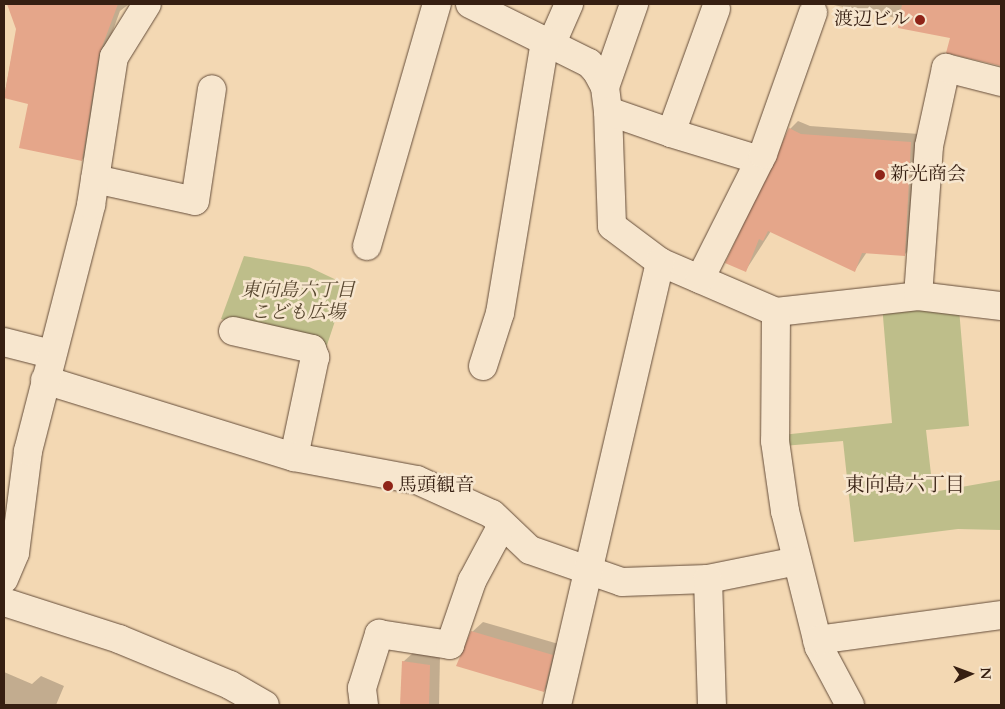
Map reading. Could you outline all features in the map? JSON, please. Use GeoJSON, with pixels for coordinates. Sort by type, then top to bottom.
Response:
{"type":"FeatureCollection","features":[{"type":"Feature","properties":{"kind":"street"},"geometry":{"type":"LineString","coordinates":[[4,579],[15,553],[28,451],[95,179],[114,57],[147,4]]}},
{"type":"Feature","properties":{"kind":"street"},"geometry":{"type":"LineString","coordinates":[[367,246],[437,4]]}},
{"type":"Feature","properties":{"kind":"street"},"geometry":{"type":"LineString","coordinates":[[470,4],[589,63],[606,99],[671,133],[760,160]]}},
{"type":"Feature","properties":{"kind":"street"},"geometry":{"type":"LineString","coordinates":[[483,366],[500,313],[548,42],[570,4]]}},
{"type":"Feature","properties":{"kind":"street"},"geometry":{"type":"LineString","coordinates":[[634,4],[606,99],[612,226],[660,262],[776,312],[918,296],[1001,306]]}},
{"type":"Feature","properties":{"kind":"street"},"geometry":{"type":"LineString","coordinates":[[671,133],[716,9]]}},
{"type":"Feature","properties":{"kind":"street"},"geometry":{"type":"LineString","coordinates":[[700,279],[760,160],[813,13]]}},
{"type":"Feature","properties":{"kind":"street"},"geometry":{"type":"LineString","coordinates":[[918,296],[929,146],[946,68],[1001,82]]}},
{"type":"Feature","properties":{"kind":"street"},"geometry":{"type":"LineString","coordinates":[[95,179],[195,202],[212,89]]}},
{"type":"Feature","properties":{"kind":"street"},"geometry":{"type":"LineString","coordinates":[[557,705],[660,262]]}},
{"type":"Feature","properties":{"kind":"street"},"geometry":{"type":"LineString","coordinates":[[776,312],[776,459],[797,561],[817,640],[848,700]]}},
{"type":"Feature","properties":{"kind":"street"},"geometry":{"type":"LineString","coordinates":[[233,332],[312,349],[315,357],[294,457]]}},
{"type":"Feature","properties":{"kind":"street"},"geometry":{"type":"LineString","coordinates":[[4,342],[48,367],[294,457],[417,480],[473,503],[530,550],[588,573],[622,582],[708,579],[797,561]]}},
{"type":"Feature","properties":{"kind":"street"},"geometry":{"type":"LineString","coordinates":[[364,705],[362,688],[379,634],[450,645],[472,581],[502,525]]}},
{"type":"Feature","properties":{"kind":"street"},"geometry":{"type":"LineString","coordinates":[[708,579],[712,705]]}},
{"type":"Feature","properties":{"kind":"street"},"geometry":{"type":"LineString","coordinates":[[4,602],[119,639],[230,685],[265,705]]}},
{"type":"Feature","properties":{"kind":"street"},"geometry":{"type":"LineString","coordinates":[[817,640],[1001,615]]}},
{"type":"Feature","properties":{"kind":"green space","name":"東向島六丁目 こども広場"},"geometry":{"type":"Polygon","coordinates":[[[244,256],[309,267],[347,285],[326,348],[221,319],[244,256]]]}},
{"type":"Feature","properties":{"kind":"green space"},"geometry":{"type":"Polygon","coordinates":[[[882,305],[959,309],[969,426],[926,430],[933,492],[1001,480],[1001,530],[958,529],[854,542],[843,441],[783,446],[782,435],[892,423],[882,305]]]}},
{"type":"Feature","properties":{"kind":"building"},"geometry":{"type":"Polygon","coordinates":[[[7,4],[118,4],[99,55],[82,161],[19,148],[28,104],[4,98],[16,29],[7,4]]]}},
{"type":"Feature","properties":{"kind":"building"},"geometry":{"type":"Polygon","coordinates":[[[902,4],[1001,4],[1001,66],[946,53],[950,38],[898,28],[902,4]]]}},
{"type":"Feature","properties":{"kind":"building"},"geometry":{"type":"Polygon","coordinates":[[[789,128],[801,134],[911,142],[905,256],[862,253],[855,272],[768,231],[763,241],[759,239],[746,272],[725,263],[789,128]]]}},
{"type":"Feature","properties":{"kind":"building"},"geometry":{"type":"Polygon","coordinates":[[[471,631],[553,655],[544,692],[456,666],[471,631]]]}},
{"type":"Feature","properties":{"kind":"building"},"geometry":{"type":"Polygon","coordinates":[[[402,661],[430,665],[429,705],[400,705],[402,661]]]}},
{"type":"Feature","properties":{"kind":"place","name":"渡辺ビル"},"geometry":{"type":"Point","coordinates":[920,20]}},
{"type":"Feature","properties":{"kind":"place","name":"新光商会"},"geometry":{"type":"Point","coordinates":[880,175]}},
{"type":"Feature","properties":{"kind":"place","name":"馬頭観音"},"geometry":{"type":"Point","coordinates":[388,486]}},
{"type":"Feature","properties":{"kind":"district","name":"東向島六丁目"},"geometry":{"type":"Point","coordinates":[905,484]}}]}
